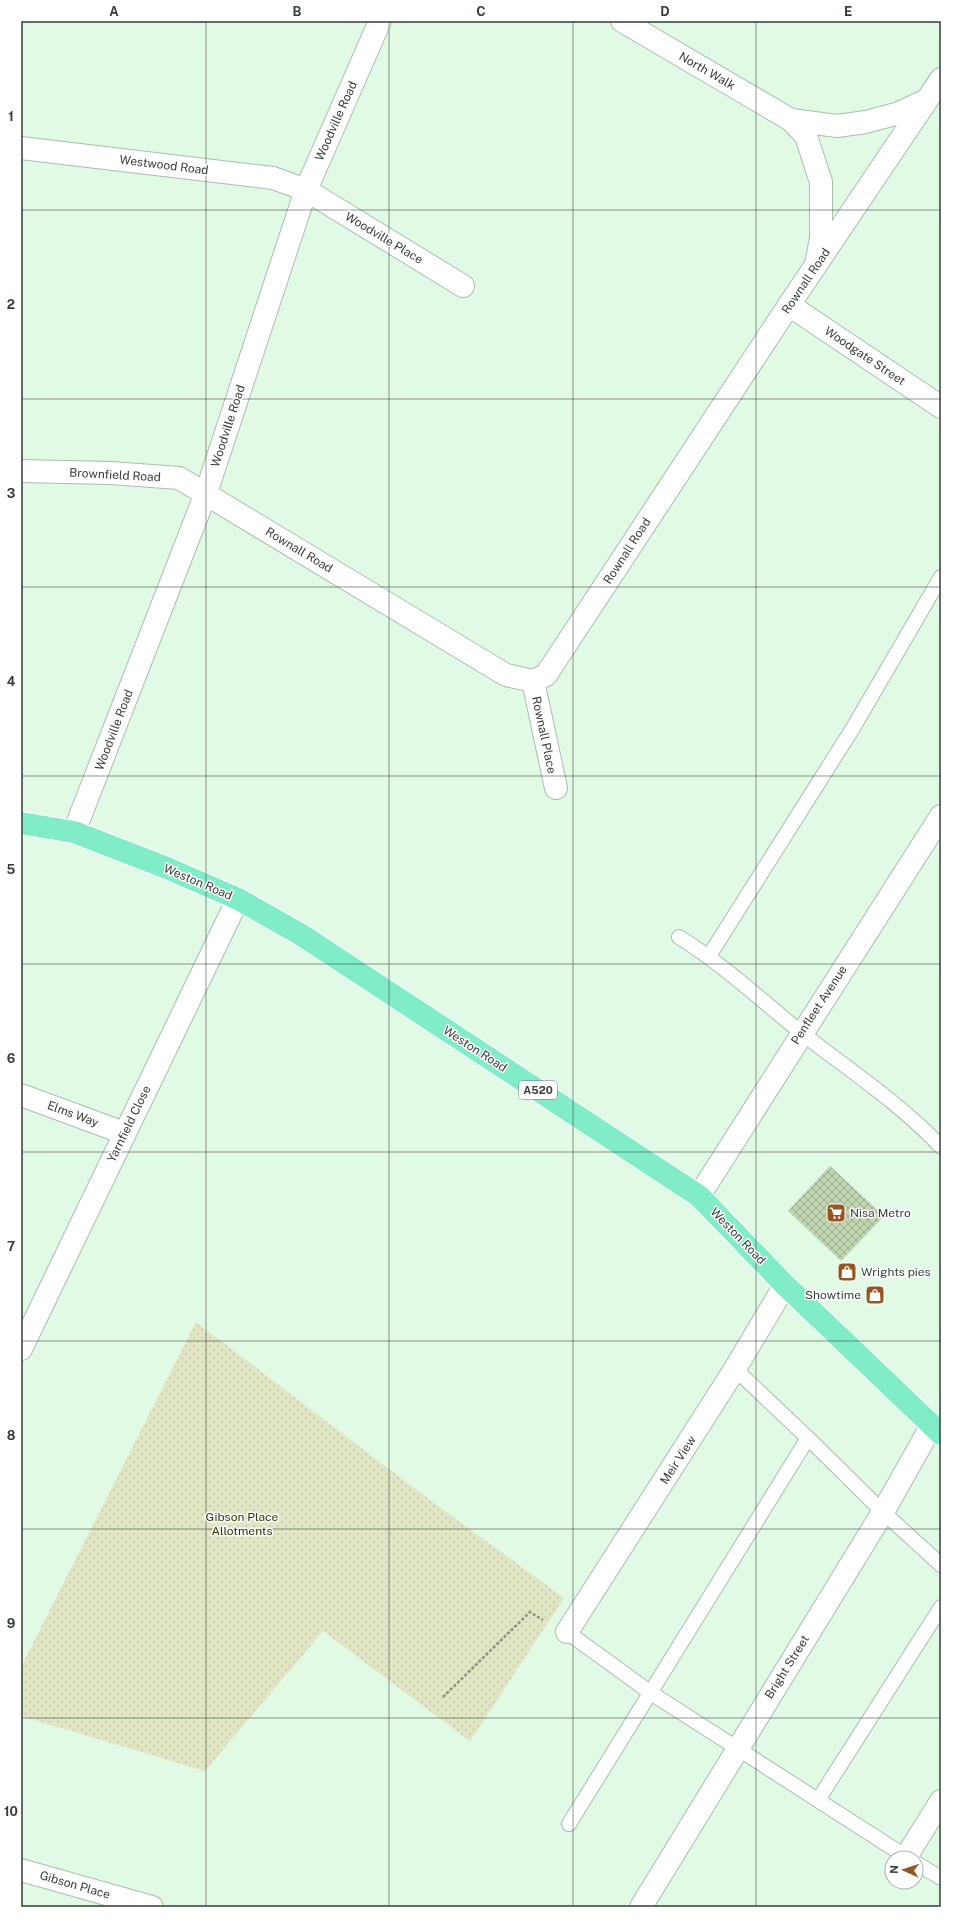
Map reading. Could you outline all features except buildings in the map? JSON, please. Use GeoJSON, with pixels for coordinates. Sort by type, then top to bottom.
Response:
{"type":"FeatureCollection","features":[{"type":"Feature","properties":{"kind":"highway","name":"Weston Road"},"geometry":{"type":"LineString","coordinates":[[21,823],[74,832],[167,868],[238,899],[300,934],[699,1196],[785,1285],[936,1430]]}},
{"type":"Feature","properties":{"kind":"street","name":"Woodville Road"},"geometry":{"type":"LineString","coordinates":[[74,832],[206,493],[306,190],[380,21]]}},
{"type":"Feature","properties":{"kind":"street","name":"North Walk"},"geometry":{"type":"LineString","coordinates":[[622,21],[791,120],[806,136],[820,182],[821,238],[816,267]]}},
{"type":"Feature","properties":{"kind":"street"},"geometry":{"type":"LineString","coordinates":[[927,100],[941,80]]}},
{"type":"Feature","properties":{"kind":"street","name":"North Walk"},"geometry":{"type":"LineString","coordinates":[[791,120],[837,126],[866,122],[899,113],[927,100]]}},
{"type":"Feature","properties":{"kind":"street","name":"Rownall Road"},"geometry":{"type":"LineString","coordinates":[[206,493],[506,675],[533,681],[546,675],[789,305],[927,100]]}},
{"type":"Feature","properties":{"kind":"street","name":"Westwood Road"},"geometry":{"type":"LineString","coordinates":[[21,148],[272,178],[306,190]]}},
{"type":"Feature","properties":{"kind":"street","name":"Woodville Place"},"geometry":{"type":"LineString","coordinates":[[306,190],[463,286]]}},
{"type":"Feature","properties":{"kind":"street","name":"Woodgate Street"},"geometry":{"type":"LineString","coordinates":[[789,305],[941,408]]}},
{"type":"Feature","properties":{"kind":"street","name":"Brownfield Road"},"geometry":{"type":"LineString","coordinates":[[21,471],[112,473],[179,478],[206,493]]}},
{"type":"Feature","properties":{"kind":"street","name":"Rownall Place"},"geometry":{"type":"LineString","coordinates":[[533,681],[556,788]]}},
{"type":"Feature","properties":{"kind":"street","name":"Penfleet Avenue"},"geometry":{"type":"LineString","coordinates":[[699,1196],[801,1032],[941,816]]}},
{"type":"Feature","properties":{"kind":"street","name":"Yarnfield Close"},"geometry":{"type":"LineString","coordinates":[[21,1349],[238,899]]}},
{"type":"Feature","properties":{"kind":"street","name":"Elms Way"},"geometry":{"type":"LineString","coordinates":[[21,1096],[124,1133]]}},
{"type":"Feature","properties":{"kind":"street","name":"Meir View"},"geometry":{"type":"LineString","coordinates":[[567,1632],[735,1370],[785,1285]]}},
{"type":"Feature","properties":{"kind":"street","name":"Bright Street"},"geometry":{"type":"LineString","coordinates":[[641,1907],[883,1512],[936,1430]]}},
{"type":"Feature","properties":{"kind":"street"},"geometry":{"type":"LineString","coordinates":[[915,1850],[941,1801]]}},
{"type":"Feature","properties":{"kind":"street","name":"Gibson Place"},"geometry":{"type":"LineString","coordinates":[[21,1870],[152,1907]]}},
{"type":"Feature","properties":{"kind":"lane"},"geometry":{"type":"LineString","coordinates":[[709,956],[852,728],[941,577]]}},
{"type":"Feature","properties":{"kind":"lane"},"geometry":{"type":"LineString","coordinates":[[679,937],[709,956],[801,1032],[923,1128],[941,1147]]}},
{"type":"Feature","properties":{"kind":"lane"},"geometry":{"type":"LineString","coordinates":[[735,1370],[808,1438],[883,1512],[941,1565]]}},
{"type":"Feature","properties":{"kind":"lane"},"geometry":{"type":"LineString","coordinates":[[569,1824],[808,1438]]}},
{"type":"Feature","properties":{"kind":"lane"},"geometry":{"type":"LineString","coordinates":[[818,1800],[941,1607]]}},
{"type":"Feature","properties":{"kind":"lane"},"geometry":{"type":"LineString","coordinates":[[567,1632],[651,1693],[738,1747],[896,1850]]}},
{"type":"Feature","properties":{"kind":"lane"},"geometry":{"type":"LineString","coordinates":[[924,1868],[941,1878]]}},
{"type":"Feature","properties":{"kind":"path"},"geometry":{"type":"LineString","coordinates":[[443,1697],[530,1612],[567,1632]]}},
{"type":"Feature","properties":{"kind":"green space","name":"Gibson Place Allotments"},"geometry":{"type":"Polygon","coordinates":[[[196,1322],[419,1492],[564,1598],[470,1741],[323,1631],[205,1771],[21,1716],[21,1667],[196,1322]]]}},
{"type":"Feature","properties":{"kind":"place","name":"Nisa Metro"},"geometry":{"type":"Point","coordinates":[836,1213]}},
{"type":"Feature","properties":{"kind":"place","name":"Wrights pies"},"geometry":{"type":"Point","coordinates":[847,1272]}},
{"type":"Feature","properties":{"kind":"place","name":"Showtime"},"geometry":{"type":"Point","coordinates":[875,1295]}}]}
